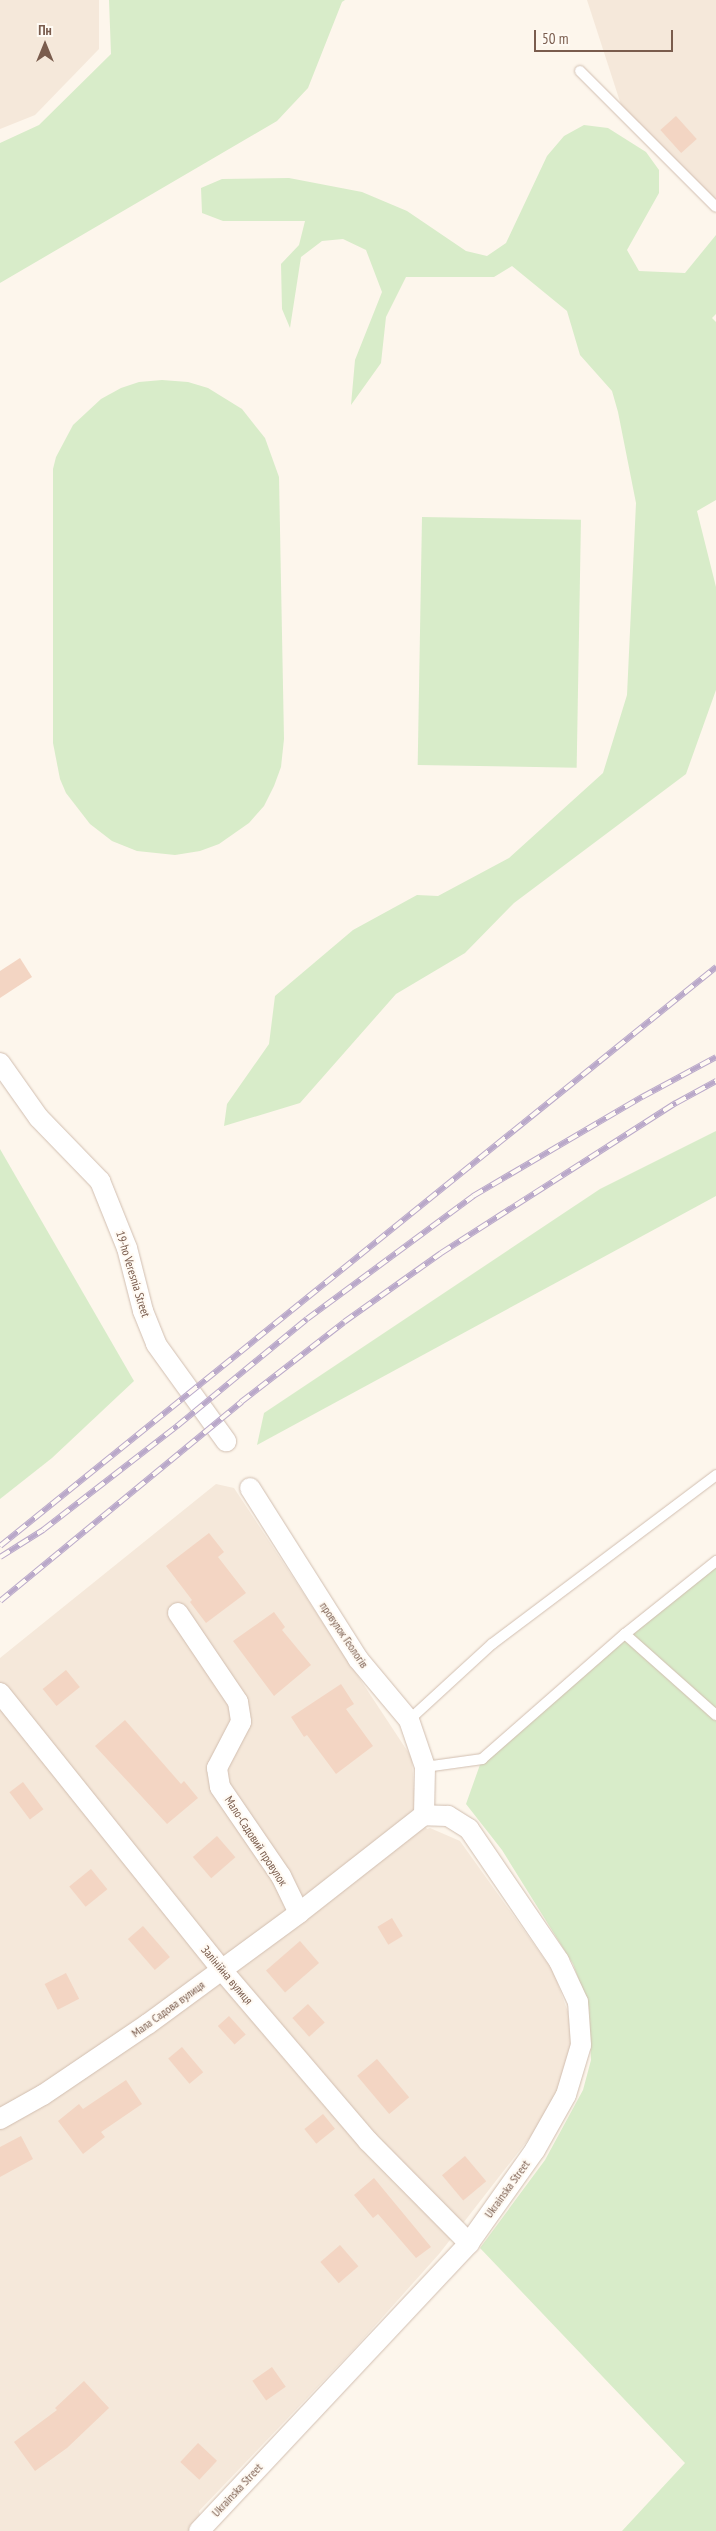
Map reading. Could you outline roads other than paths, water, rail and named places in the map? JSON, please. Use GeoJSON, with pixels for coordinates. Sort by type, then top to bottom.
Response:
{"type":"FeatureCollection","features":[{"type":"Feature","properties":{"kind":"street","name":"19-ho Veresnia Street"},"geometry":{"type":"LineString","coordinates":[[0,1063],[39,1118],[100,1181],[127,1248],[143,1311],[156,1344],[226,1441]]}},
{"type":"Feature","properties":{"kind":"street","name":"провулок Геологів"},"geometry":{"type":"LineString","coordinates":[[250,1488],[358,1659],[409,1720],[425,1767],[424,1815]]}},
{"type":"Feature","properties":{"kind":"street","name":"Мало-Садовий провулок"},"geometry":{"type":"LineString","coordinates":[[178,1613],[238,1702],[241,1722],[217,1768],[220,1786],[281,1876],[299,1913]]}},
{"type":"Feature","properties":{"kind":"street","name":"Залінійна вулиця"},"geometry":{"type":"LineString","coordinates":[[0,1693],[222,1970],[368,2141],[469,2242]]}},
{"type":"Feature","properties":{"kind":"street","name":"Мала Садова вулиця"},"geometry":{"type":"LineString","coordinates":[[0,2119],[43,2095],[148,2024],[299,1913],[424,1815]]}},
{"type":"Feature","properties":{"kind":"street","name":"Ukrainska Street"},"geometry":{"type":"LineString","coordinates":[[199,2531],[469,2242],[535,2150],[566,2094],[582,2045],[578,2002],[559,1961],[469,1830],[448,1816],[424,1815]]}},
{"type":"Feature","properties":{"kind":"lane"},"geometry":{"type":"LineString","coordinates":[[580,70],[716,207]]}},
{"type":"Feature","properties":{"kind":"lane"},"geometry":{"type":"LineString","coordinates":[[409,1720],[492,1644],[716,1475]]}},
{"type":"Feature","properties":{"kind":"lane"},"geometry":{"type":"LineString","coordinates":[[425,1767],[482,1759],[625,1634],[716,1561]]}},
{"type":"Feature","properties":{"kind":"lane"},"geometry":{"type":"LineString","coordinates":[[625,1634],[716,1715]]}},
{"type":"Feature","properties":{"kind":"railway"},"geometry":{"type":"LineString","coordinates":[[0,1546],[716,967]]}},
{"type":"Feature","properties":{"kind":"railway"},"geometry":{"type":"LineString","coordinates":[[0,1557],[43,1530],[177,1426],[307,1319],[473,1196],[642,1097],[716,1057]]}},
{"type":"Feature","properties":{"kind":"railway"},"geometry":{"type":"LineString","coordinates":[[0,1601],[241,1402],[344,1322],[441,1253],[676,1103],[716,1081]]}}]}
